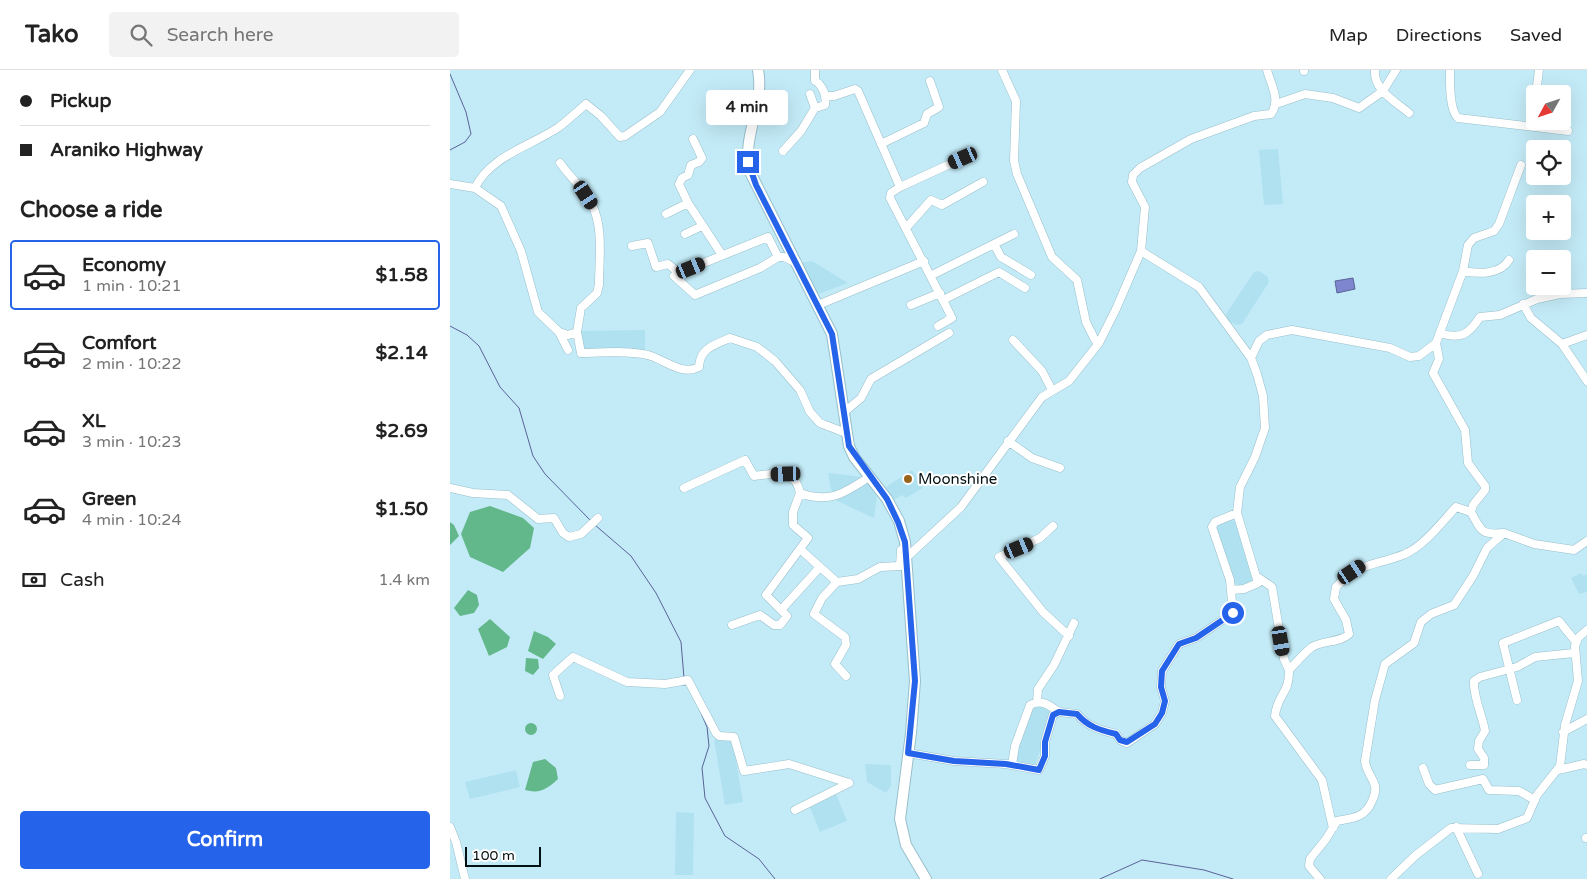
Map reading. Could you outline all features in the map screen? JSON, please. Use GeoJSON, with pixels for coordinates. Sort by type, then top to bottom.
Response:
{"type":"FeatureCollection","features":[{"type":"Feature","properties":{"kind":"highway"},"geometry":{"type":"LineString","coordinates":[[758,70],[759,99],[748,146],[748,162],[756,185],[797,263],[835,346],[846,433],[852,451],[891,506],[906,552],[915,681],[900,819],[906,845],[926,879]]}},
{"type":"Feature","properties":{"kind":"street"},"geometry":{"type":"LineString","coordinates":[[475,188],[491,167],[558,127],[586,104],[602,116],[614,133],[620,137],[625,136],[660,112],[690,70]]}},
{"type":"Feature","properties":{"kind":"street"},"geometry":{"type":"LineString","coordinates":[[783,151],[801,131],[815,108],[825,105],[825,96],[820,84],[816,81],[815,70]]}},
{"type":"Feature","properties":{"kind":"street"},"geometry":{"type":"LineString","coordinates":[[1002,70],[1016,101],[1014,161],[1017,174],[1052,256],[1077,280],[1086,322],[1094,340],[1099,343]]}},
{"type":"Feature","properties":{"kind":"street"},"geometry":{"type":"LineString","coordinates":[[846,676],[835,664],[846,645],[845,637],[814,614],[822,598],[837,582],[858,579],[880,567],[900,566],[901,550],[906,552],[961,507],[981,482],[1008,441],[1033,413],[1045,393],[1069,380],[1099,343],[1141,251],[1145,207],[1132,182],[1133,176],[1140,168],[1191,139],[1244,119],[1271,114],[1276,104],[1267,70]]}},
{"type":"Feature","properties":{"kind":"street"},"geometry":{"type":"LineString","coordinates":[[1375,70],[1376,80],[1383,92],[1409,113]]}},
{"type":"Feature","properties":{"kind":"street"},"geometry":{"type":"LineString","coordinates":[[1276,104],[1305,94],[1333,98],[1359,108],[1383,92],[1396,70]]}},
{"type":"Feature","properties":{"kind":"street"},"geometry":{"type":"LineString","coordinates":[[1450,70],[1450,92],[1456,117],[1526,125]]}},
{"type":"Feature","properties":{"kind":"street"},"geometry":{"type":"LineString","coordinates":[[1537,85],[1539,70]]}},
{"type":"Feature","properties":{"kind":"street"},"geometry":{"type":"LineString","coordinates":[[881,144],[924,123],[927,114],[939,107],[930,81]]}},
{"type":"Feature","properties":{"kind":"street"},"geometry":{"type":"LineString","coordinates":[[825,96],[834,96],[855,89],[858,91],[900,187]]}},
{"type":"Feature","properties":{"kind":"street"},"geometry":{"type":"LineString","coordinates":[[810,94],[815,108]]}},
{"type":"Feature","properties":{"kind":"street"},"geometry":{"type":"LineString","coordinates":[[1561,130],[1568,131]]}},
{"type":"Feature","properties":{"kind":"street"},"geometry":{"type":"LineString","coordinates":[[693,139],[702,158],[699,162],[690,165],[688,175],[680,184],[688,204],[722,255]]}},
{"type":"Feature","properties":{"kind":"street"},"geometry":{"type":"LineString","coordinates":[[938,326],[952,318],[932,275],[890,198],[890,193],[963,158]]}},
{"type":"Feature","properties":{"kind":"street"},"geometry":{"type":"LineString","coordinates":[[560,162],[592,204],[598,220],[599,285],[597,292],[581,308],[577,332],[580,353],[634,353],[649,356],[679,369],[692,371],[700,367],[700,357],[707,348],[730,338],[757,347],[775,361],[800,390],[810,412],[820,423],[846,433]]}},
{"type":"Feature","properties":{"kind":"street"},"geometry":{"type":"LineString","coordinates":[[1251,358],[1259,341],[1267,335],[1292,330],[1390,348],[1410,357],[1419,356],[1436,343],[1463,271],[1468,247],[1473,238],[1494,231],[1500,224],[1521,165]]}},
{"type":"Feature","properties":{"kind":"street"},"geometry":{"type":"LineString","coordinates":[[906,228],[931,200],[942,205],[983,182]]}},
{"type":"Feature","properties":{"kind":"street"},"geometry":{"type":"LineString","coordinates":[[450,184],[475,188],[501,206],[522,251],[538,312],[548,324],[559,332],[568,335],[577,332]]}},
{"type":"Feature","properties":{"kind":"street"},"geometry":{"type":"LineString","coordinates":[[666,214],[688,204]]}},
{"type":"Feature","properties":{"kind":"street"},"geometry":{"type":"LineString","coordinates":[[685,234],[702,226]]}},
{"type":"Feature","properties":{"kind":"street"},"geometry":{"type":"LineString","coordinates":[[932,275],[1014,234]]}},
{"type":"Feature","properties":{"kind":"street"},"geometry":{"type":"LineString","coordinates":[[778,257],[768,237],[674,276],[695,296],[760,268],[778,257],[784,257],[797,263]]}},
{"type":"Feature","properties":{"kind":"street"},"geometry":{"type":"LineString","coordinates":[[632,246],[648,242],[656,267],[668,264],[679,273]]}},
{"type":"Feature","properties":{"kind":"street"},"geometry":{"type":"LineString","coordinates":[[994,244],[1000,257],[1031,274]]}},
{"type":"Feature","properties":{"kind":"street"},"geometry":{"type":"LineString","coordinates":[[1141,251],[1200,287],[1251,358],[1263,396],[1265,428],[1255,457],[1240,487],[1237,513],[1258,583],[1244,589],[1231,590]]}},
{"type":"Feature","properties":{"kind":"street"},"geometry":{"type":"LineString","coordinates":[[1463,271],[1475,274],[1490,272],[1504,266],[1509,260]]}},
{"type":"Feature","properties":{"kind":"street"},"geometry":{"type":"LineString","coordinates":[[818,306],[924,261]]}},
{"type":"Feature","properties":{"kind":"street"},"geometry":{"type":"LineString","coordinates":[[911,305],[941,297],[999,272],[1025,288]]}},
{"type":"Feature","properties":{"kind":"street"},"geometry":{"type":"LineString","coordinates":[[1440,333],[1455,337],[1475,328],[1480,317],[1500,314],[1523,304],[1560,294],[1587,293]]}},
{"type":"Feature","properties":{"kind":"street"},"geometry":{"type":"LineString","coordinates":[[1523,304],[1531,318],[1562,344],[1587,381]]}},
{"type":"Feature","properties":{"kind":"street"},"geometry":{"type":"LineString","coordinates":[[559,332],[568,350]]}},
{"type":"Feature","properties":{"kind":"street"},"geometry":{"type":"LineString","coordinates":[[843,413],[861,398],[871,379],[949,333]]}},
{"type":"Feature","properties":{"kind":"street"},"geometry":{"type":"LineString","coordinates":[[1562,344],[1587,335]]}},
{"type":"Feature","properties":{"kind":"street"},"geometry":{"type":"LineString","coordinates":[[1013,340],[1042,371],[1052,390]]}},
{"type":"Feature","properties":{"kind":"street"},"geometry":{"type":"LineString","coordinates":[[1436,343],[1439,359],[1434,373],[1465,430],[1468,463],[1485,486],[1485,490],[1473,505],[1471,512]]}},
{"type":"Feature","properties":{"kind":"street"},"geometry":{"type":"LineString","coordinates":[[1008,441],[1032,458],[1060,468]]}},
{"type":"Feature","properties":{"kind":"street"},"geometry":{"type":"LineString","coordinates":[[684,488],[744,460],[754,476],[786,474],[794,478],[798,484],[800,493],[793,512],[793,525],[808,538],[766,595],[787,616],[780,625],[774,625],[760,615],[732,625]]}},
{"type":"Feature","properties":{"kind":"street"},"geometry":{"type":"LineString","coordinates":[[800,493],[813,498],[840,496],[869,477]]}},
{"type":"Feature","properties":{"kind":"street"},"geometry":{"type":"LineString","coordinates":[[450,488],[474,493],[508,495],[538,519],[554,518],[563,533],[569,537],[576,537],[598,518]]}},
{"type":"Feature","properties":{"kind":"street"},"geometry":{"type":"LineString","coordinates":[[1289,670],[1312,648],[1329,640],[1344,639],[1349,634],[1346,620],[1334,599],[1336,587],[1344,578],[1361,566],[1405,554],[1421,544],[1456,507],[1471,512],[1485,534],[1504,533],[1534,544],[1574,550],[1587,542]]}},
{"type":"Feature","properties":{"kind":"street"},"geometry":{"type":"LineString","coordinates":[[1012,764],[1015,746],[1030,705],[1037,702],[1045,703],[1059,712],[1077,714],[1084,723],[1098,730],[1116,734],[1120,740],[1127,742],[1155,724],[1162,713],[1165,701],[1161,687],[1162,671],[1170,656],[1179,644],[1196,638],[1233,613],[1231,590],[1212,527],[1215,522],[1237,513]]}},
{"type":"Feature","properties":{"kind":"street"},"geometry":{"type":"LineString","coordinates":[[1053,526],[1040,538],[999,557],[1043,612],[1069,636]]}},
{"type":"Feature","properties":{"kind":"street"},"geometry":{"type":"LineString","coordinates":[[1320,879],[1309,866],[1310,859],[1337,821],[1363,816],[1368,811],[1373,799],[1376,788],[1366,770],[1365,761],[1375,700],[1385,664],[1414,643],[1420,622],[1431,614],[1454,605],[1473,576],[1486,548],[1504,533]]}},
{"type":"Feature","properties":{"kind":"street"},"geometry":{"type":"LineString","coordinates":[[801,550],[837,582]]}},
{"type":"Feature","properties":{"kind":"street"},"geometry":{"type":"LineString","coordinates":[[781,610],[820,567]]}},
{"type":"Feature","properties":{"kind":"street"},"geometry":{"type":"LineString","coordinates":[[1256,576],[1272,588],[1284,659],[1289,670],[1290,683],[1276,705],[1275,716],[1322,780],[1333,828]]}},
{"type":"Feature","properties":{"kind":"street"},"geometry":{"type":"LineString","coordinates":[[1517,700],[1502,646],[1506,641],[1559,621],[1576,642]]}},
{"type":"Feature","properties":{"kind":"street"},"geometry":{"type":"LineString","coordinates":[[1037,702],[1038,689],[1051,671],[1074,623]]}},
{"type":"Feature","properties":{"kind":"street"},"geometry":{"type":"LineString","coordinates":[[1391,879],[1416,855],[1447,831],[1456,827],[1488,830],[1517,823],[1527,818],[1540,790],[1558,770],[1563,732],[1578,681],[1574,653],[1576,642],[1587,630]]}},
{"type":"Feature","properties":{"kind":"street"},"geometry":{"type":"LineString","coordinates":[[1470,766],[1484,764],[1484,758],[1478,749],[1479,741],[1485,731],[1481,711],[1473,692],[1474,680],[1480,676],[1508,670],[1535,657],[1574,653]]}},
{"type":"Feature","properties":{"kind":"street"},"geometry":{"type":"LineString","coordinates":[[560,696],[553,674],[574,657],[627,682],[666,684],[685,680],[716,733],[734,737],[744,771],[789,764],[848,783],[795,810]]}},
{"type":"Feature","properties":{"kind":"street"},"geometry":{"type":"LineString","coordinates":[[908,753],[954,761],[1012,764],[1039,770],[1045,756],[1045,742],[1053,715],[1059,712]]}},
{"type":"Feature","properties":{"kind":"street"},"geometry":{"type":"LineString","coordinates":[[1563,732],[1587,719]]}},
{"type":"Feature","properties":{"kind":"street"},"geometry":{"type":"LineString","coordinates":[[1558,770],[1584,764],[1587,766]]}},
{"type":"Feature","properties":{"kind":"street"},"geometry":{"type":"LineString","coordinates":[[1423,768],[1429,784],[1435,790],[1483,778],[1489,790],[1519,791],[1535,800]]}},
{"type":"Feature","properties":{"kind":"street"},"geometry":{"type":"LineString","coordinates":[[450,827],[456,842],[465,879]]}},
{"type":"Feature","properties":{"kind":"street"},"geometry":{"type":"LineString","coordinates":[[1456,827],[1478,874]]}},
{"type":"Feature","properties":{"kind":"shaded area"},"geometry":{"type":"Polygon","coordinates":[[[1278,149],[1283,204],[1264,205],[1259,150],[1278,149]]]}},
{"type":"Feature","properties":{"kind":"shaded area"},"geometry":{"type":"Polygon","coordinates":[[[812,261],[848,283],[816,295],[801,263],[812,261]]]}},
{"type":"Feature","properties":{"kind":"shaded area"},"geometry":{"type":"Polygon","coordinates":[[[1259,271],[1268,277],[1269,282],[1242,324],[1232,323],[1227,320],[1226,314],[1254,272],[1259,271]]]}},
{"type":"Feature","properties":{"kind":"shaded area"},"geometry":{"type":"Polygon","coordinates":[[[645,330],[645,350],[582,350],[581,331],[645,330]]]}},
{"type":"Feature","properties":{"kind":"shaded area","name":"Moonshine"},"geometry":{"type":"Polygon","coordinates":[[[912,470],[923,488],[906,498],[902,495],[894,500],[886,487],[912,470]]]}},
{"type":"Feature","properties":{"kind":"shaded area"},"geometry":{"type":"Polygon","coordinates":[[[828,473],[863,477],[877,497],[874,518],[833,499],[828,473]]]}},
{"type":"Feature","properties":{"kind":"shaded area"},"geometry":{"type":"Polygon","coordinates":[[[1230,518],[1235,522],[1253,578],[1251,583],[1245,586],[1239,586],[1235,583],[1216,527],[1220,522],[1230,518]]]}},
{"type":"Feature","properties":{"kind":"shaded area"},"geometry":{"type":"Polygon","coordinates":[[[1581,573],[1583,576],[1587,574],[1587,592],[1579,594],[1571,578],[1581,573]]]}},
{"type":"Feature","properties":{"kind":"shaded area"},"geometry":{"type":"Polygon","coordinates":[[[1033,702],[1053,709],[1035,766],[1015,760],[1033,702]]]}},
{"type":"Feature","properties":{"kind":"shaded area"},"geometry":{"type":"Polygon","coordinates":[[[732,737],[743,802],[725,805],[714,740],[732,737]]]}},
{"type":"Feature","properties":{"kind":"shaded area"},"geometry":{"type":"Polygon","coordinates":[[[865,764],[891,765],[891,786],[886,793],[867,782],[865,764]]]}},
{"type":"Feature","properties":{"kind":"shaded area"},"geometry":{"type":"Polygon","coordinates":[[[516,770],[520,787],[470,799],[465,782],[516,770]]]}},
{"type":"Feature","properties":{"kind":"shaded area"},"geometry":{"type":"Polygon","coordinates":[[[836,794],[847,821],[820,832],[809,805],[836,794]]]}},
{"type":"Feature","properties":{"kind":"shaded area"},"geometry":{"type":"Polygon","coordinates":[[[676,812],[694,813],[693,875],[675,875],[676,812]]]}},
{"type":"Feature","properties":{"kind":"green space"},"geometry":{"type":"Polygon","coordinates":[[[490,506],[523,518],[534,528],[530,548],[503,572],[470,557],[461,534],[470,512],[490,506]]]}},
{"type":"Feature","properties":{"kind":"green space"},"geometry":{"type":"Polygon","coordinates":[[[450,522],[454,525],[459,536],[450,545],[450,522]]]}},
{"type":"Feature","properties":{"kind":"green space"},"geometry":{"type":"Polygon","coordinates":[[[468,590],[477,595],[479,605],[474,613],[460,616],[454,608],[468,590]]]}},
{"type":"Feature","properties":{"kind":"green space"},"geometry":{"type":"Polygon","coordinates":[[[490,619],[510,637],[507,647],[489,656],[478,629],[490,619]]]}},
{"type":"Feature","properties":{"kind":"green space"},"geometry":{"type":"Polygon","coordinates":[[[534,631],[548,637],[556,644],[543,659],[528,651],[534,631]]]}},
{"type":"Feature","properties":{"kind":"green space"},"geometry":{"type":"Polygon","coordinates":[[[526,658],[538,659],[539,668],[533,675],[525,671],[526,658]]]}},
{"type":"Feature","properties":{"kind":"green space"},"geometry":{"type":"Polygon","coordinates":[[[533,723],[536,724],[536,734],[529,735],[526,734],[525,727],[526,724],[533,723]]]}},
{"type":"Feature","properties":{"kind":"green space"},"geometry":{"type":"Polygon","coordinates":[[[545,759],[556,768],[558,779],[543,790],[525,790],[533,762],[545,759]]]}},
{"type":"Feature","properties":{"kind":"water"},"geometry":{"type":"Polygon","coordinates":[[[1353,278],[1355,289],[1337,293],[1335,281],[1353,278]]]}},
{"type":"Feature","properties":{"kind":"waterway"},"geometry":{"type":"LineString","coordinates":[[450,74],[466,112],[471,134],[465,142],[450,150]]}},
{"type":"Feature","properties":{"kind":"waterway"},"geometry":{"type":"LineString","coordinates":[[450,326],[467,335],[479,346],[500,387],[519,408],[533,456],[545,474],[590,520]]}},
{"type":"Feature","properties":{"kind":"waterway"},"geometry":{"type":"LineString","coordinates":[[595,525],[631,556],[656,593],[681,642],[684,678]]}},
{"type":"Feature","properties":{"kind":"waterway"},"geometry":{"type":"LineString","coordinates":[[697,704],[707,727],[709,746],[702,768],[705,798],[725,836],[759,859],[775,879]]}},
{"type":"Feature","properties":{"kind":"waterway"},"geometry":{"type":"LineString","coordinates":[[1100,879],[1142,860],[1204,870],[1233,879]]}},
{"type":"Feature","properties":{"kind":"place","name":"Moonshine"},"geometry":{"type":"Point","coordinates":[908,479]}},
{"type":"Feature","properties":{"kind":"route"},"geometry":{"type":"LineString","coordinates":[[748,162],[756,185],[832,334],[849,446],[854,457],[887,499],[905,542],[915,681],[908,753],[954,761],[1006,764],[1039,770],[1045,756],[1045,742],[1053,715],[1059,712],[1077,714],[1084,723],[1098,730],[1116,734],[1120,740],[1127,742],[1132,740],[1155,724],[1162,713],[1165,701],[1161,687],[1162,671],[1179,644],[1196,638],[1233,613]]}}]}
